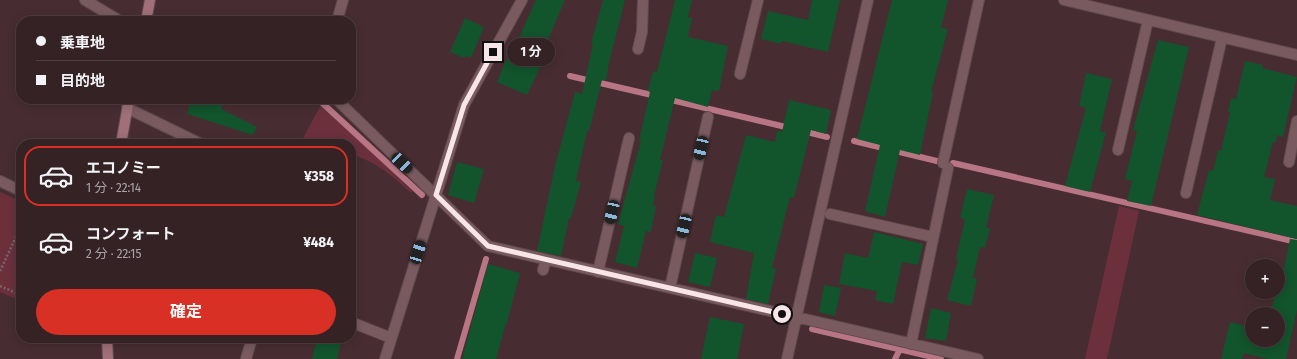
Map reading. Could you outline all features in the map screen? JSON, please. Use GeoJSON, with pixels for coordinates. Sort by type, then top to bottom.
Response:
{"type":"FeatureCollection","features":[{"type":"Feature","properties":{"kind":"main road"},"geometry":{"type":"LineString","coordinates":[[148,16],[150,0]]}},
{"type":"Feature","properties":{"kind":"main road"},"geometry":{"type":"LineString","coordinates":[[122,139],[128,104]]}},
{"type":"Feature","properties":{"kind":"main road"},"geometry":{"type":"LineString","coordinates":[[107,343],[108,359]]}},
{"type":"Feature","properties":{"kind":"street"},"geometry":{"type":"LineString","coordinates":[[85,0],[112,16]]}},
{"type":"Feature","properties":{"kind":"street"},"geometry":{"type":"LineString","coordinates":[[338,16],[343,0]]}},
{"type":"Feature","properties":{"kind":"street"},"geometry":{"type":"LineString","coordinates":[[385,359],[464,105],[522,0]]}},
{"type":"Feature","properties":{"kind":"street"},"geometry":{"type":"LineString","coordinates":[[638,49],[642,32],[643,0]]}},
{"type":"Feature","properties":{"kind":"street"},"geometry":{"type":"LineString","coordinates":[[740,74],[758,0]]}},
{"type":"Feature","properties":{"kind":"street"},"geometry":{"type":"LineString","coordinates":[[787,359],[868,0]]}},
{"type":"Feature","properties":{"kind":"street"},"geometry":{"type":"LineString","coordinates":[[911,344],[979,0]]}},
{"type":"Feature","properties":{"kind":"street"},"geometry":{"type":"LineString","coordinates":[[1064,0],[1297,55]]}},
{"type":"Feature","properties":{"kind":"street"},"geometry":{"type":"LineString","coordinates":[[1118,150],[1148,20]]}},
{"type":"Feature","properties":{"kind":"street"},"geometry":{"type":"LineString","coordinates":[[1186,193],[1222,38]]}},
{"type":"Feature","properties":{"kind":"street"},"geometry":{"type":"LineString","coordinates":[[130,104],[191,139]]}},
{"type":"Feature","properties":{"kind":"street"},"geometry":{"type":"LineString","coordinates":[[341,104],[488,246],[911,344],[954,356],[978,359]]}},
{"type":"Feature","properties":{"kind":"street"},"geometry":{"type":"LineString","coordinates":[[670,288],[708,117]]}},
{"type":"Feature","properties":{"kind":"street"},"geometry":{"type":"LineString","coordinates":[[1289,162],[1297,121]]}},
{"type":"Feature","properties":{"kind":"street"},"geometry":{"type":"LineString","coordinates":[[598,272],[629,138]]}},
{"type":"Feature","properties":{"kind":"street"},"geometry":{"type":"LineString","coordinates":[[0,181],[16,188]]}},
{"type":"Feature","properties":{"kind":"street"},"geometry":{"type":"LineString","coordinates":[[830,214],[933,237]]}},
{"type":"Feature","properties":{"kind":"street"},"geometry":{"type":"LineString","coordinates":[[543,270],[546,260]]}},
{"type":"Feature","properties":{"kind":"street"},"geometry":{"type":"LineString","coordinates":[[356,324],[391,338]]}},
{"type":"Feature","properties":{"kind":"street"},"geometry":{"type":"LineString","coordinates":[[246,359],[251,343]]}},
{"type":"Feature","properties":{"kind":"path"},"geometry":{"type":"LineString","coordinates":[[0,271],[16,237]]}},
{"type":"Feature","properties":{"kind":"path"},"geometry":{"type":"LineString","coordinates":[[0,286],[16,293]]}},
{"type":"Feature","properties":{"kind":"shaded area"},"geometry":{"type":"Polygon","coordinates":[[[321,104],[323,104],[413,192],[410,192],[390,174],[376,165],[356,156],[356,139],[303,138],[321,104]]]}},
{"type":"Feature","properties":{"kind":"shaded area"},"geometry":{"type":"Polygon","coordinates":[[[0,192],[16,199],[16,299],[0,292],[0,192]]]}},
{"type":"Feature","properties":{"kind":"shaded area"},"geometry":{"type":"Polygon","coordinates":[[[1119,206],[1139,211],[1107,359],[1085,359],[1119,206]]]}},
{"type":"Feature","properties":{"kind":"building"},"geometry":{"type":"Polygon","coordinates":[[[536,0],[565,0],[543,51],[547,53],[527,95],[497,82],[515,39],[518,40],[536,0]]]}},
{"type":"Feature","properties":{"kind":"building"},"geometry":{"type":"Polygon","coordinates":[[[603,0],[625,0],[606,80],[602,80],[589,131],[587,131],[576,181],[581,182],[571,218],[569,218],[561,256],[537,251],[555,166],[575,92],[582,94],[593,44],[591,44],[603,0]]]}},
{"type":"Feature","properties":{"kind":"building"},"geometry":{"type":"Polygon","coordinates":[[[675,0],[692,0],[688,17],[692,18],[688,37],[728,46],[719,91],[712,90],[708,107],[675,98],[660,160],[663,160],[654,196],[653,206],[656,206],[651,232],[646,231],[637,268],[615,262],[624,226],[618,224],[641,141],[639,141],[653,71],[657,72],[675,0]]]}},
{"type":"Feature","properties":{"kind":"building"},"geometry":{"type":"Polygon","coordinates":[[[812,0],[840,0],[828,52],[782,41],[781,44],[761,39],[768,11],[808,20],[812,0]]]}},
{"type":"Feature","properties":{"kind":"building"},"geometry":{"type":"Polygon","coordinates":[[[892,0],[948,0],[941,28],[948,29],[931,92],[933,92],[920,155],[900,150],[885,217],[865,211],[880,145],[857,139],[892,0]]]}},
{"type":"Feature","properties":{"kind":"building"},"geometry":{"type":"Polygon","coordinates":[[[465,18],[484,27],[471,58],[466,56],[464,58],[450,52],[465,18]]]}},
{"type":"Feature","properties":{"kind":"building"},"geometry":{"type":"Polygon","coordinates":[[[1158,40],[1189,47],[1151,206],[1127,201],[1132,181],[1125,179],[1137,131],[1133,130],[1158,40]]]}},
{"type":"Feature","properties":{"kind":"building"},"geometry":{"type":"Polygon","coordinates":[[[1245,61],[1263,65],[1262,68],[1297,77],[1283,137],[1277,135],[1276,142],[1273,142],[1264,177],[1275,179],[1270,200],[1297,206],[1297,239],[1197,215],[1209,170],[1213,171],[1218,150],[1221,151],[1230,112],[1228,112],[1231,98],[1236,99],[1245,61]]]}},
{"type":"Feature","properties":{"kind":"building"},"geometry":{"type":"Polygon","coordinates":[[[1086,73],[1112,79],[1100,131],[1106,132],[1090,192],[1065,186],[1086,108],[1079,106],[1086,73]]]}},
{"type":"Feature","properties":{"kind":"building"},"geometry":{"type":"Polygon","coordinates":[[[789,100],[831,110],[826,134],[811,130],[794,198],[790,197],[772,268],[776,269],[768,304],[746,299],[754,253],[710,242],[716,215],[724,217],[746,135],[775,142],[777,131],[782,132],[789,100]]]}},
{"type":"Feature","properties":{"kind":"building"},"geometry":{"type":"Polygon","coordinates":[[[190,104],[222,104],[221,109],[257,127],[253,135],[187,114],[190,104]]]}},
{"type":"Feature","properties":{"kind":"building"},"geometry":{"type":"Polygon","coordinates":[[[457,162],[484,169],[474,203],[448,195],[457,162]]]}},
{"type":"Feature","properties":{"kind":"building"},"geometry":{"type":"Polygon","coordinates":[[[967,189],[994,195],[986,228],[990,228],[985,248],[980,247],[973,278],[977,279],[971,306],[947,300],[958,260],[956,259],[965,219],[960,218],[967,189]]]}},
{"type":"Feature","properties":{"kind":"building"},"geometry":{"type":"Polygon","coordinates":[[[874,232],[923,244],[918,265],[902,262],[893,304],[875,300],[877,291],[839,284],[845,253],[868,258],[874,232]]]}},
{"type":"Feature","properties":{"kind":"building"},"geometry":{"type":"Polygon","coordinates":[[[1290,239],[1297,240],[1297,310],[1286,359],[1267,359],[1244,353],[1242,359],[1221,359],[1230,322],[1245,326],[1245,347],[1285,347],[1285,307],[1272,307],[1274,299],[1285,299],[1285,263],[1290,239]]]}},
{"type":"Feature","properties":{"kind":"building"},"geometry":{"type":"Polygon","coordinates":[[[695,253],[717,258],[710,287],[688,282],[695,253]]]}},
{"type":"Feature","properties":{"kind":"building"},"geometry":{"type":"Polygon","coordinates":[[[488,264],[520,273],[507,323],[496,359],[462,359],[488,264]]]}},
{"type":"Feature","properties":{"kind":"building"},"geometry":{"type":"Polygon","coordinates":[[[824,285],[841,288],[835,316],[819,312],[824,285]]]}},
{"type":"Feature","properties":{"kind":"building"},"geometry":{"type":"Polygon","coordinates":[[[931,308],[951,313],[946,341],[925,338],[931,308]]]}},
{"type":"Feature","properties":{"kind":"building"},"geometry":{"type":"Polygon","coordinates":[[[710,317],[744,324],[737,359],[701,359],[710,317]]]}},
{"type":"Feature","properties":{"kind":"building"},"geometry":{"type":"Polygon","coordinates":[[[316,343],[341,343],[337,359],[312,359],[316,343]]]}},
{"type":"Feature","properties":{"kind":"waterway"},"geometry":{"type":"LineString","coordinates":[[570,76],[656,96]]}},
{"type":"Feature","properties":{"kind":"waterway"},"geometry":{"type":"LineString","coordinates":[[667,99],[790,128]]}},
{"type":"Feature","properties":{"kind":"waterway"},"geometry":{"type":"LineString","coordinates":[[323,104],[422,195]]}},
{"type":"Feature","properties":{"kind":"waterway"},"geometry":{"type":"LineString","coordinates":[[803,131],[827,137]]}},
{"type":"Feature","properties":{"kind":"waterway"},"geometry":{"type":"LineString","coordinates":[[854,141],[941,162]]}},
{"type":"Feature","properties":{"kind":"waterway"},"geometry":{"type":"LineString","coordinates":[[953,163],[1297,242]]}},
{"type":"Feature","properties":{"kind":"waterway"},"geometry":{"type":"LineString","coordinates":[[457,359],[486,259]]}},
{"type":"Feature","properties":{"kind":"waterway"},"geometry":{"type":"LineString","coordinates":[[812,329],[941,359]]}},
{"type":"Feature","properties":{"kind":"waterway"},"geometry":{"type":"LineString","coordinates":[[895,359],[900,349]]}},
{"type":"Feature","properties":{"kind":"route"},"geometry":{"type":"LineString","coordinates":[[493,52],[464,105],[436,195],[488,246],[782,314]]}}]}
